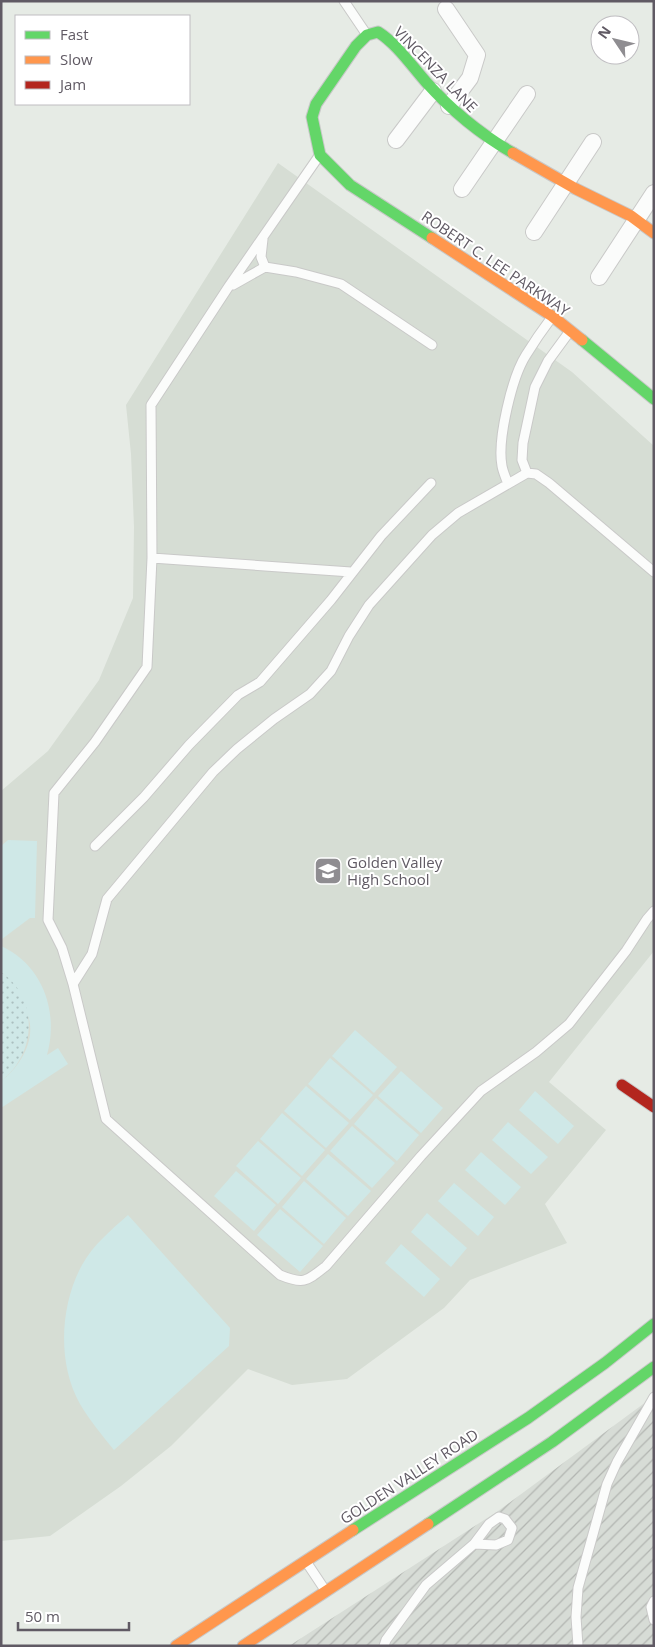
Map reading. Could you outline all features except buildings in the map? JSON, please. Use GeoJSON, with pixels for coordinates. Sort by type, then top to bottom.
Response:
{"type":"FeatureCollection","features":[{"type":"Feature","properties":{"kind":"main road","name":"VINCENZA LANE"},"geometry":{"type":"LineString","coordinates":[[367,35],[378,32],[388,38],[433,91],[463,120],[494,141],[566,183],[644,224],[654,233]]}},
{"type":"Feature","properties":{"kind":"main road"},"geometry":{"type":"LineString","coordinates":[[320,155],[312,117],[316,104],[356,46],[367,35]]}},
{"type":"Feature","properties":{"kind":"main road","name":"ROBERT C. LEE PARKWAY"},"geometry":{"type":"LineString","coordinates":[[320,155],[350,185],[552,316],[654,399]]}},
{"type":"Feature","properties":{"kind":"main road"},"geometry":{"type":"LineString","coordinates":[[622,1085],[654,1107]]}},
{"type":"Feature","properties":{"kind":"main road","name":"GOLDEN VALLEY ROAD"},"geometry":{"type":"LineString","coordinates":[[176,1646],[528,1418],[605,1363],[654,1324]]}},
{"type":"Feature","properties":{"kind":"main road"},"geometry":{"type":"LineString","coordinates":[[243,1646],[552,1442],[654,1367]]}},
{"type":"Feature","properties":{"kind":"street"},"geometry":{"type":"LineString","coordinates":[[446,9],[477,55],[470,78],[449,106]]}},
{"type":"Feature","properties":{"kind":"street"},"geometry":{"type":"LineString","coordinates":[[396,140],[433,91]]}},
{"type":"Feature","properties":{"kind":"street"},"geometry":{"type":"LineString","coordinates":[[462,189],[527,94]]}},
{"type":"Feature","properties":{"kind":"street"},"geometry":{"type":"LineString","coordinates":[[534,232],[593,142]]}},
{"type":"Feature","properties":{"kind":"street"},"geometry":{"type":"LineString","coordinates":[[599,278],[654,193]]}},
{"type":"Feature","properties":{"kind":"lane"},"geometry":{"type":"LineString","coordinates":[[344,1],[367,35]]}},
{"type":"Feature","properties":{"kind":"lane"},"geometry":{"type":"LineString","coordinates":[[320,155],[229,286],[151,405],[152,558],[147,667],[94,742],[54,794],[48,920],[62,948],[73,984],[106,1119],[280,1275],[294,1281],[309,1279],[326,1266],[481,1091],[536,1052],[569,1024],[626,951],[654,911]]}},
{"type":"Feature","properties":{"kind":"lane"},"geometry":{"type":"LineString","coordinates":[[263,236],[261,257],[265,266]]}},
{"type":"Feature","properties":{"kind":"lane"},"geometry":{"type":"LineString","coordinates":[[229,286],[265,266],[340,284],[432,346]]}},
{"type":"Feature","properties":{"kind":"lane"},"geometry":{"type":"LineString","coordinates":[[508,484],[502,466],[501,452],[513,384],[525,356],[552,316]]}},
{"type":"Feature","properties":{"kind":"lane"},"geometry":{"type":"LineString","coordinates":[[527,473],[522,460],[523,443],[535,386],[548,361],[570,331]]}},
{"type":"Feature","properties":{"kind":"lane"},"geometry":{"type":"LineString","coordinates":[[73,984],[92,954],[107,899],[213,772],[236,749],[310,694],[331,671],[349,636],[369,605],[432,536],[458,513],[527,473],[536,474],[654,572]]}},
{"type":"Feature","properties":{"kind":"lane"},"geometry":{"type":"LineString","coordinates":[[95,846],[144,797],[189,745],[238,695],[260,682],[331,600],[381,536],[430,483]]}},
{"type":"Feature","properties":{"kind":"lane"},"geometry":{"type":"LineString","coordinates":[[152,558],[351,572]]}},
{"type":"Feature","properties":{"kind":"lane"},"geometry":{"type":"LineString","coordinates":[[578,1646],[576,1617],[578,1588],[607,1484],[617,1462],[654,1397]]}},
{"type":"Feature","properties":{"kind":"lane"},"geometry":{"type":"LineString","coordinates":[[384,1646],[386,1640],[426,1585],[474,1544]]}},
{"type":"Feature","properties":{"kind":"lane"},"geometry":{"type":"LineString","coordinates":[[306,1561],[326,1592]]}},
{"type":"Feature","properties":{"kind":"lane"},"geometry":{"type":"LineString","coordinates":[[654,1601],[651,1607],[654,1620]]}},
{"type":"Feature","properties":{"kind":"shaded area","name":"Golden Valley High School"},"geometry":{"type":"Polygon","coordinates":[[[278,163],[572,372],[654,446],[654,951],[549,1082],[606,1130],[545,1204],[567,1243],[470,1280],[444,1308],[347,1379],[292,1385],[248,1369],[171,1446],[121,1486],[50,1536],[1,1541],[1,791],[48,751],[99,680],[133,598],[134,527],[131,454],[126,405],[278,163]]]}},
{"type":"Feature","properties":{"kind":"shaded area"},"geometry":{"type":"Polygon","coordinates":[[[8,840],[37,841],[35,918],[30,918],[2,939],[1,846],[8,840]]]}},
{"type":"Feature","properties":{"kind":"shaded area"},"geometry":{"type":"Polygon","coordinates":[[[1,946],[16,954],[28,965],[37,978],[49,1007],[51,1022],[47,1055],[58,1048],[68,1064],[1,1108],[1,1081],[14,1069],[24,1054],[30,1037],[30,1028],[28,1016],[14,986],[1,972],[1,946]]]}},
{"type":"Feature","properties":{"kind":"shaded area"},"geometry":{"type":"Polygon","coordinates":[[[1,972],[13,983],[22,996],[29,1026],[27,1042],[22,1056],[13,1070],[1,1081],[1,972]]]}},
{"type":"Feature","properties":{"kind":"shaded area"},"geometry":{"type":"Polygon","coordinates":[[[355,1030],[397,1067],[374,1093],[332,1056],[355,1030]]]}},
{"type":"Feature","properties":{"kind":"shaded area"},"geometry":{"type":"Polygon","coordinates":[[[330,1058],[373,1095],[350,1120],[308,1084],[330,1058]]]}},
{"type":"Feature","properties":{"kind":"shaded area"},"geometry":{"type":"Polygon","coordinates":[[[401,1071],[443,1108],[421,1133],[378,1096],[401,1071]]]}},
{"type":"Feature","properties":{"kind":"shaded area"},"geometry":{"type":"Polygon","coordinates":[[[306,1086],[349,1123],[326,1148],[284,1111],[306,1086]]]}},
{"type":"Feature","properties":{"kind":"shaded area"},"geometry":{"type":"Polygon","coordinates":[[[535,1091],[574,1126],[558,1144],[519,1110],[535,1091]]]}},
{"type":"Feature","properties":{"kind":"shaded area"},"geometry":{"type":"Polygon","coordinates":[[[376,1098],[419,1135],[397,1161],[354,1124],[376,1098]]]}},
{"type":"Feature","properties":{"kind":"shaded area"},"geometry":{"type":"Polygon","coordinates":[[[282,1113],[325,1150],[302,1176],[260,1139],[282,1113]]]}},
{"type":"Feature","properties":{"kind":"shaded area"},"geometry":{"type":"Polygon","coordinates":[[[508,1122],[548,1157],[531,1174],[492,1140],[508,1122]]]}},
{"type":"Feature","properties":{"kind":"shaded area"},"geometry":{"type":"Polygon","coordinates":[[[352,1126],[395,1163],[372,1188],[330,1151],[352,1126]]]}},
{"type":"Feature","properties":{"kind":"shaded area"},"geometry":{"type":"Polygon","coordinates":[[[258,1141],[301,1178],[278,1204],[236,1166],[258,1141]]]}},
{"type":"Feature","properties":{"kind":"shaded area"},"geometry":{"type":"Polygon","coordinates":[[[481,1152],[521,1187],[505,1205],[465,1170],[481,1152]]]}},
{"type":"Feature","properties":{"kind":"shaded area"},"geometry":{"type":"Polygon","coordinates":[[[328,1154],[371,1191],[348,1216],[306,1179],[328,1154]]]}},
{"type":"Feature","properties":{"kind":"shaded area"},"geometry":{"type":"Polygon","coordinates":[[[236,1171],[276,1205],[254,1231],[214,1196],[236,1171]]]}},
{"type":"Feature","properties":{"kind":"shaded area"},"geometry":{"type":"Polygon","coordinates":[[[304,1181],[346,1218],[324,1244],[282,1207],[304,1181]]]}},
{"type":"Feature","properties":{"kind":"shaded area"},"geometry":{"type":"Polygon","coordinates":[[[454,1183],[494,1217],[478,1236],[438,1201],[454,1183]]]}},
{"type":"Feature","properties":{"kind":"shaded area"},"geometry":{"type":"Polygon","coordinates":[[[280,1209],[323,1246],[300,1272],[257,1235],[280,1209]]]}},
{"type":"Feature","properties":{"kind":"shaded area"},"geometry":{"type":"Polygon","coordinates":[[[427,1213],[467,1248],[451,1267],[411,1232],[427,1213]]]}},
{"type":"Feature","properties":{"kind":"shaded area"},"geometry":{"type":"Polygon","coordinates":[[[128,1215],[230,1328],[229,1346],[114,1450],[80,1404],[73,1388],[65,1353],[64,1334],[69,1298],[82,1265],[97,1244],[128,1215]]]}},
{"type":"Feature","properties":{"kind":"shaded area"},"geometry":{"type":"Polygon","coordinates":[[[401,1244],[440,1279],[424,1297],[385,1263],[401,1244]]]}},
{"type":"Feature","properties":{"kind":"shaded area"},"geometry":{"type":"Polygon","coordinates":[[[654,1396],[654,1646],[289,1646],[498,1511],[654,1396]]]}},
{"type":"Feature","properties":{"kind":"traffic: fast"},"geometry":{"type":"LineString","coordinates":[[432,238],[350,185],[320,155],[312,117],[316,104],[356,46],[367,35],[378,32],[398,49],[426,82],[456,112],[489,138],[513,153]]}},
{"type":"Feature","properties":{"kind":"traffic: fast"},"geometry":{"type":"LineString","coordinates":[[582,340],[654,399]]}},
{"type":"Feature","properties":{"kind":"traffic: fast"},"geometry":{"type":"LineString","coordinates":[[353,1530],[528,1418],[605,1363],[654,1324]]}},
{"type":"Feature","properties":{"kind":"traffic: fast"},"geometry":{"type":"LineString","coordinates":[[428,1524],[552,1442],[654,1367]]}},
{"type":"Feature","properties":{"kind":"traffic: slow"},"geometry":{"type":"LineString","coordinates":[[513,153],[576,189],[631,216],[654,233]]}},
{"type":"Feature","properties":{"kind":"traffic: slow"},"geometry":{"type":"LineString","coordinates":[[432,238],[552,316],[582,340]]}},
{"type":"Feature","properties":{"kind":"traffic: slow"},"geometry":{"type":"LineString","coordinates":[[243,1646],[428,1524]]}},
{"type":"Feature","properties":{"kind":"traffic: slow"},"geometry":{"type":"LineString","coordinates":[[176,1646],[353,1530]]}},
{"type":"Feature","properties":{"kind":"traffic: jam"},"geometry":{"type":"LineString","coordinates":[[622,1085],[654,1107]]}},
{"type":"Feature","properties":{"kind":"place","name":"Golden Valley High School"},"geometry":{"type":"Point","coordinates":[328,871]}}]}
